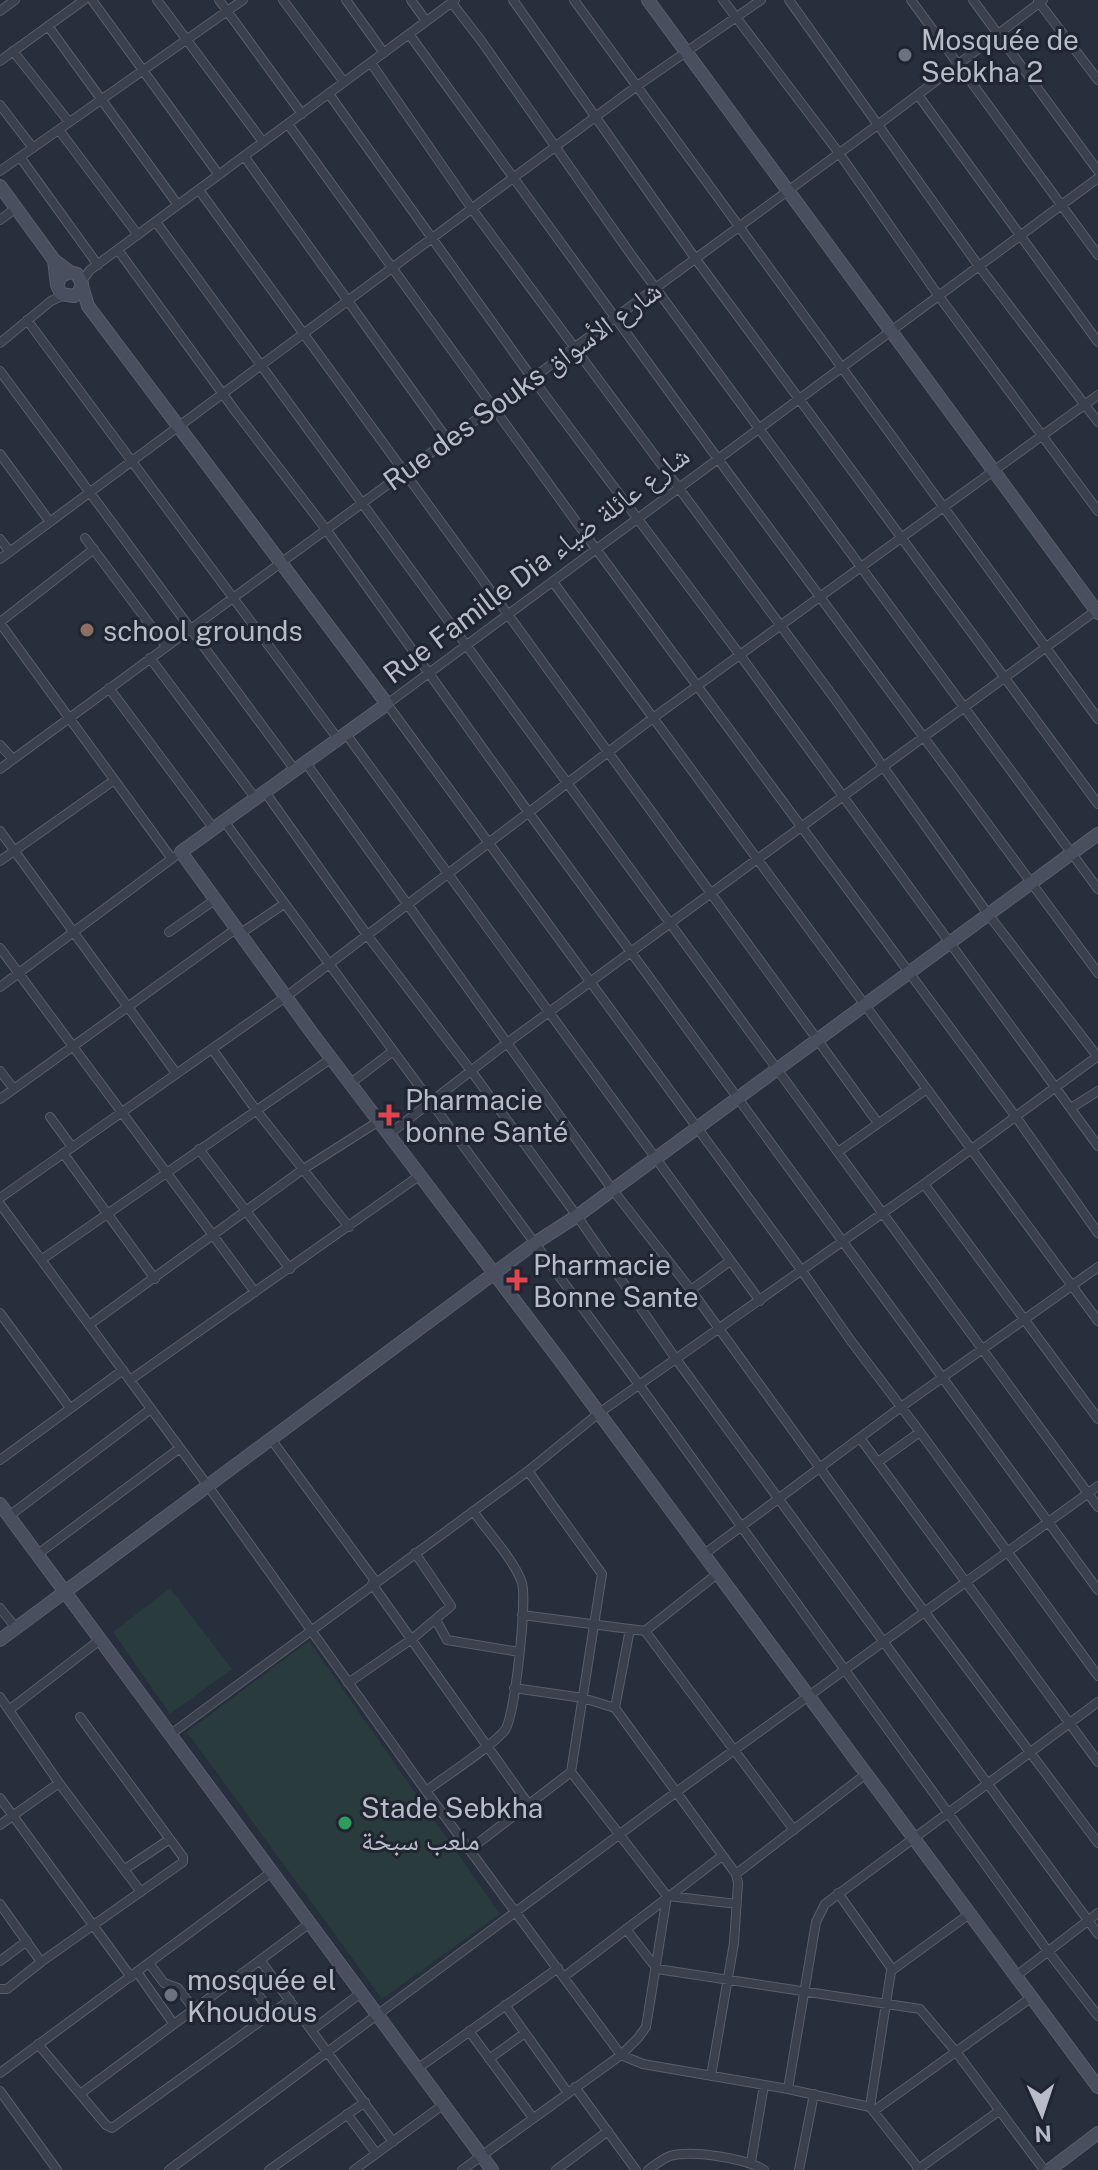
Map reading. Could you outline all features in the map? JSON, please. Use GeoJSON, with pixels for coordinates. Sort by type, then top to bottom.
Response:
{"type":"FeatureCollection","features":[{"type":"Feature","properties":{"kind":"street"},"geometry":{"type":"LineString","coordinates":[[0,11],[15,0]]}},
{"type":"Feature","properties":{"kind":"street"},"geometry":{"type":"LineString","coordinates":[[0,61],[84,0]]}},
{"type":"Feature","properties":{"kind":"street"},"geometry":{"type":"LineString","coordinates":[[92,0],[219,175]]}},
{"type":"Feature","properties":{"kind":"street"},"geometry":{"type":"LineString","coordinates":[[157,0],[263,142]]}},
{"type":"Feature","properties":{"kind":"street"},"geometry":{"type":"LineString","coordinates":[[219,0],[302,114]]}},
{"type":"Feature","properties":{"kind":"street"},"geometry":{"type":"LineString","coordinates":[[0,171],[243,0]]}},
{"type":"Feature","properties":{"kind":"street"},"geometry":{"type":"LineString","coordinates":[[283,0],[344,82]]}},
{"type":"Feature","properties":{"kind":"street"},"geometry":{"type":"LineString","coordinates":[[346,0],[384,53]]}},
{"type":"Feature","properties":{"kind":"street"},"geometry":{"type":"LineString","coordinates":[[411,0],[426,21]]}},
{"type":"Feature","properties":{"kind":"street"},"geometry":{"type":"LineString","coordinates":[[513,0],[695,258],[1098,804]]}},
{"type":"Feature","properties":{"kind":"street"},"geometry":{"type":"LineString","coordinates":[[574,0],[1098,719]]}},
{"type":"Feature","properties":{"kind":"street"},"geometry":{"type":"LineString","coordinates":[[388,1135],[507,1043],[1097,610],[648,0]]}},
{"type":"Feature","properties":{"kind":"street"},"geometry":{"type":"LineString","coordinates":[[723,0],[839,153],[938,295],[1098,511]]}},
{"type":"Feature","properties":{"kind":"street"},"geometry":{"type":"LineString","coordinates":[[0,559],[637,86],[761,0]]}},
{"type":"Feature","properties":{"kind":"street"},"geometry":{"type":"LineString","coordinates":[[789,0],[978,265],[1098,422]]}},
{"type":"Feature","properties":{"kind":"street"},"geometry":{"type":"LineString","coordinates":[[911,0],[1098,255]]}},
{"type":"Feature","properties":{"kind":"street"},"geometry":{"type":"LineString","coordinates":[[973,0],[1098,171]]}},
{"type":"Feature","properties":{"kind":"street"},"geometry":{"type":"LineString","coordinates":[[1040,1],[1098,80]]}},
{"type":"Feature","properties":{"kind":"street","name":"Rue des Souks شارع الأسواق"},"geometry":{"type":"LineString","coordinates":[[0,769],[879,124],[1040,1]]}},
{"type":"Feature","properties":{"kind":"street"},"geometry":{"type":"LineString","coordinates":[[62,292],[61,276],[77,279],[94,268],[454,2],[655,287],[1098,889]]}},
{"type":"Feature","properties":{"kind":"street"},"geometry":{"type":"LineString","coordinates":[[48,26],[178,205]]}},
{"type":"Feature","properties":{"kind":"street"},"geometry":{"type":"LineString","coordinates":[[409,34],[1098,973]]}},
{"type":"Feature","properties":{"kind":"street"},"geometry":{"type":"LineString","coordinates":[[13,51],[69,122]]}},
{"type":"Feature","properties":{"kind":"street"},"geometry":{"type":"LineString","coordinates":[[171,1734],[528,1471],[599,1413],[924,1184],[1098,1056],[988,914],[472,209],[371,63]]}},
{"type":"Feature","properties":{"kind":"street"},"geometry":{"type":"LineString","coordinates":[[329,94],[532,378],[740,655],[1098,1146]]}},
{"type":"Feature","properties":{"kind":"street"},"geometry":{"type":"LineString","coordinates":[[918,95],[1098,342]]}},
{"type":"Feature","properties":{"kind":"street"},"geometry":{"type":"LineString","coordinates":[[0,105],[33,148]]}},
{"type":"Feature","properties":{"kind":"street"},"geometry":{"type":"LineString","coordinates":[[288,124],[1098,1233]]}},
{"type":"Feature","properties":{"kind":"street"},"geometry":{"type":"LineString","coordinates":[[59,130],[138,235]]}},
{"type":"Feature","properties":{"kind":"street"},"geometry":{"type":"LineString","coordinates":[[244,156],[447,439]]}},
{"type":"Feature","properties":{"kind":"street"},"geometry":{"type":"LineString","coordinates":[[20,157],[94,268]]}},
{"type":"Feature","properties":{"kind":"street","name":"Rue Famille Dia شارع عائلة ضياء"},"geometry":{"type":"LineString","coordinates":[[0,987],[1098,178]]}},
{"type":"Feature","properties":{"kind":"street"},"geometry":{"type":"LineString","coordinates":[[0,187],[54,260],[77,279],[88,306],[387,704],[1098,1676]]}},
{"type":"Feature","properties":{"kind":"street"},"geometry":{"type":"LineString","coordinates":[[199,190],[878,1123]]}},
{"type":"Feature","properties":{"kind":"street"},"geometry":{"type":"LineString","coordinates":[[0,220],[16,208]]}},
{"type":"Feature","properties":{"kind":"street"},"geometry":{"type":"LineString","coordinates":[[156,222],[1098,1507]]}},
{"type":"Feature","properties":{"kind":"street"},"geometry":{"type":"LineString","coordinates":[[118,250],[325,528],[529,813],[1098,1590]]}},
{"type":"Feature","properties":{"kind":"street"},"geometry":{"type":"LineString","coordinates":[[54,260],[62,292],[88,306]]}},
{"type":"Feature","properties":{"kind":"street"},"geometry":{"type":"LineString","coordinates":[[0,343],[62,292],[79,292],[77,279]]}},
{"type":"Feature","properties":{"kind":"street"},"geometry":{"type":"LineString","coordinates":[[27,320],[233,597],[448,874],[760,1301]]}},
{"type":"Feature","properties":{"kind":"street"},"geometry":{"type":"LineString","coordinates":[[0,371],[190,628],[408,904],[612,1189],[691,1290],[1098,1843]]}},
{"type":"Feature","properties":{"kind":"street"},"geometry":{"type":"LineString","coordinates":[[999,2111],[918,2169],[873,2109],[814,2094],[643,2064],[621,2055],[426,1791],[0,1201],[63,1153],[287,996],[653,718],[1098,395]]}},
{"type":"Feature","properties":{"kind":"street"},"geometry":{"type":"LineString","coordinates":[[0,454],[50,522]]}},
{"type":"Feature","properties":{"kind":"street"},"geometry":{"type":"LineString","coordinates":[[85,538],[166,646]]}},
{"type":"Feature","properties":{"kind":"street"},"geometry":{"type":"LineString","coordinates":[[0,539],[10,552]]}},
{"type":"Feature","properties":{"kind":"street"},"geometry":{"type":"LineString","coordinates":[[94,549],[0,623],[113,781],[216,899],[388,1135],[599,1413],[1098,2087]]}},
{"type":"Feature","properties":{"kind":"street"},"geometry":{"type":"LineString","coordinates":[[553,582],[1098,1321]]}},
{"type":"Feature","properties":{"kind":"street"},"geometry":{"type":"LineString","coordinates":[[150,658],[472,1072],[676,1359],[1098,1934]]}},
{"type":"Feature","properties":{"kind":"street"},"geometry":{"type":"LineString","coordinates":[[109,688],[284,904],[640,1386],[1047,1950],[1098,2016]]}},
{"type":"Feature","properties":{"kind":"street"},"geometry":{"type":"LineString","coordinates":[[0,745],[13,759]]}},
{"type":"Feature","properties":{"kind":"street"},"geometry":{"type":"LineString","coordinates":[[0,861],[113,781]]}},
{"type":"Feature","properties":{"kind":"street"},"geometry":{"type":"LineString","coordinates":[[0,831],[176,1073]]}},
{"type":"Feature","properties":{"kind":"street"},"geometry":{"type":"LineString","coordinates":[[0,1640],[535,1243],[577,1216],[1098,834]]}},
{"type":"Feature","properties":{"kind":"street"},"geometry":{"type":"LineString","coordinates":[[169,932],[216,899]]}},
{"type":"Feature","properties":{"kind":"street"},"geometry":{"type":"LineString","coordinates":[[0,1099],[239,931],[284,904]]}},
{"type":"Feature","properties":{"kind":"street"},"geometry":{"type":"LineString","coordinates":[[0,948],[215,1234],[255,1292]]}},
{"type":"Feature","properties":{"kind":"street"},"geometry":{"type":"LineString","coordinates":[[212,1049],[302,1170],[349,1227]]}},
{"type":"Feature","properties":{"kind":"street"},"geometry":{"type":"LineString","coordinates":[[351,1083],[393,1051]]}},
{"type":"Feature","properties":{"kind":"street"},"geometry":{"type":"LineString","coordinates":[[41,1260],[332,1058]]}},
{"type":"Feature","properties":{"kind":"street"},"geometry":{"type":"LineString","coordinates":[[0,1071],[14,1089]]}},
{"type":"Feature","properties":{"kind":"street"},"geometry":{"type":"LineString","coordinates":[[838,1152],[927,1089]]}},
{"type":"Feature","properties":{"kind":"street"},"geometry":{"type":"LineString","coordinates":[[1071,1108],[1098,1091]]}},
{"type":"Feature","properties":{"kind":"street"},"geometry":{"type":"LineString","coordinates":[[50,1117],[72,1147]]}},
{"type":"Feature","properties":{"kind":"street"},"geometry":{"type":"LineString","coordinates":[[89,1325],[302,1170],[379,1121]]}},
{"type":"Feature","properties":{"kind":"street"},"geometry":{"type":"LineString","coordinates":[[199,1149],[290,1269]]}},
{"type":"Feature","properties":{"kind":"street"},"geometry":{"type":"LineString","coordinates":[[63,1153],[155,1279]]}},
{"type":"Feature","properties":{"kind":"street"},"geometry":{"type":"LineString","coordinates":[[130,1380],[419,1176]]}},
{"type":"Feature","properties":{"kind":"street"},"geometry":{"type":"LineString","coordinates":[[924,1184],[1098,1419]]}},
{"type":"Feature","properties":{"kind":"street"},"geometry":{"type":"LineString","coordinates":[[691,1290],[730,1261]]}},
{"type":"Feature","properties":{"kind":"street"},"geometry":{"type":"LineString","coordinates":[[703,1555],[901,1407],[1098,1267]]}},
{"type":"Feature","properties":{"kind":"street"},"geometry":{"type":"LineString","coordinates":[[0,1313],[70,1408]]}},
{"type":"Feature","properties":{"kind":"street"},"geometry":{"type":"LineString","coordinates":[[0,1460],[123,1370]]}},
{"type":"Feature","properties":{"kind":"street"},"geometry":{"type":"LineString","coordinates":[[9,1516],[151,1409]]}},
{"type":"Feature","properties":{"kind":"street"},"geometry":{"type":"LineString","coordinates":[[878,1462],[920,1432]]}},
{"type":"Feature","properties":{"kind":"street"},"geometry":{"type":"LineString","coordinates":[[860,1438],[1098,1762]]}},
{"type":"Feature","properties":{"kind":"street"},"geometry":{"type":"LineString","coordinates":[[271,1439],[529,1805]]}},
{"type":"Feature","properties":{"kind":"street"},"geometry":{"type":"LineString","coordinates":[[38,1554],[180,1448]]}},
{"type":"Feature","properties":{"kind":"street"},"geometry":{"type":"LineString","coordinates":[[469,1850],[571,1772],[595,1625],[602,1574],[528,1471]]}},
{"type":"Feature","properties":{"kind":"street"},"geometry":{"type":"LineString","coordinates":[[169,2170],[675,1793],[1098,1486]]}},
{"type":"Feature","properties":{"kind":"street"},"geometry":{"type":"LineString","coordinates":[[0,1504],[492,2170]]}},
{"type":"Feature","properties":{"kind":"street"},"geometry":{"type":"LineString","coordinates":[[426,1791],[506,1729],[510,1718],[522,1615],[521,1581],[473,1511]]}},
{"type":"Feature","properties":{"kind":"street"},"geometry":{"type":"LineString","coordinates":[[348,1683],[449,1610],[450,1601],[415,1553]]}},
{"type":"Feature","properties":{"kind":"street"},"geometry":{"type":"LineString","coordinates":[[645,1631],[717,1574]]}},
{"type":"Feature","properties":{"kind":"street"},"geometry":{"type":"LineString","coordinates":[[0,1608],[16,1628]]}},
{"type":"Feature","properties":{"kind":"street"},"geometry":{"type":"LineString","coordinates":[[522,1615],[645,1631],[794,1830]]}},
{"type":"Feature","properties":{"kind":"street"},"geometry":{"type":"LineString","coordinates":[[436,1620],[447,1640],[519,1652]]}},
{"type":"Feature","properties":{"kind":"street"},"geometry":{"type":"LineString","coordinates":[[615,1708],[630,1629]]}},
{"type":"Feature","properties":{"kind":"street"},"geometry":{"type":"LineString","coordinates":[[9,1710],[101,1639]]}},
{"type":"Feature","properties":{"kind":"street"},"geometry":{"type":"LineString","coordinates":[[514,1688],[545,1690],[615,1708],[736,1874],[737,1904],[711,2076]]}},
{"type":"Feature","properties":{"kind":"street"},"geometry":{"type":"LineString","coordinates":[[0,1697],[59,1783],[141,1892]]}},
{"type":"Feature","properties":{"kind":"street"},"geometry":{"type":"LineString","coordinates":[[788,2089],[816,1922],[825,1904],[1098,1702]]}},
{"type":"Feature","properties":{"kind":"street"},"geometry":{"type":"LineString","coordinates":[[0,1989],[7,1989],[183,1862],[183,1857],[80,1717]]}},
{"type":"Feature","properties":{"kind":"street"},"geometry":{"type":"LineString","coordinates":[[462,2170],[621,2055],[646,2027],[667,1896],[571,1772]]}},
{"type":"Feature","properties":{"kind":"street"},"geometry":{"type":"LineString","coordinates":[[736,1874],[866,1774]]}},
{"type":"Feature","properties":{"kind":"street"},"geometry":{"type":"LineString","coordinates":[[0,1825],[59,1783]]}},
{"type":"Feature","properties":{"kind":"street"},"geometry":{"type":"LineString","coordinates":[[0,1798],[94,1927],[173,2023]]}},
{"type":"Feature","properties":{"kind":"street"},"geometry":{"type":"LineString","coordinates":[[125,1869],[170,1839]]}},
{"type":"Feature","properties":{"kind":"street"},"geometry":{"type":"LineString","coordinates":[[565,1976],[722,1856]]}},
{"type":"Feature","properties":{"kind":"street"},"geometry":{"type":"LineString","coordinates":[[0,2073],[273,1871]]}},
{"type":"Feature","properties":{"kind":"street"},"geometry":{"type":"LineString","coordinates":[[838,1893],[892,1969]]}},
{"type":"Feature","properties":{"kind":"street"},"geometry":{"type":"LineString","coordinates":[[667,1896],[737,1904]]}},
{"type":"Feature","properties":{"kind":"street"},"geometry":{"type":"LineString","coordinates":[[0,1904],[41,1962]]}},
{"type":"Feature","properties":{"kind":"street"},"geometry":{"type":"LineString","coordinates":[[1016,1976],[1098,1913]]}},
{"type":"Feature","properties":{"kind":"street"},"geometry":{"type":"LineString","coordinates":[[873,2109],[892,1969],[968,1915]]}},
{"type":"Feature","properties":{"kind":"street"},"geometry":{"type":"LineString","coordinates":[[80,2094],[310,1923]]}},
{"type":"Feature","properties":{"kind":"street"},"geometry":{"type":"LineString","coordinates":[[626,1929],[657,1969],[920,2009],[1047,2170],[1098,2133]]}},
{"type":"Feature","properties":{"kind":"street"},"geometry":{"type":"LineString","coordinates":[[0,1961],[27,1941]]}},
{"type":"Feature","properties":{"kind":"street"},"geometry":{"type":"LineString","coordinates":[[260,1960],[393,2142]]}},
{"type":"Feature","properties":{"kind":"street"},"geometry":{"type":"LineString","coordinates":[[149,1963],[164,1983],[178,1988],[193,2008]]}},
{"type":"Feature","properties":{"kind":"street"},"geometry":{"type":"LineString","coordinates":[[417,2069],[558,1968]]}},
{"type":"Feature","properties":{"kind":"street"},"geometry":{"type":"LineString","coordinates":[[242,1973],[272,2013]]}},
{"type":"Feature","properties":{"kind":"street"},"geometry":{"type":"LineString","coordinates":[[312,2030],[361,1993]]}},
{"type":"Feature","properties":{"kind":"street"},"geometry":{"type":"LineString","coordinates":[[873,2109],[957,2053],[1032,1997]]}},
{"type":"Feature","properties":{"kind":"street"},"geometry":{"type":"LineString","coordinates":[[38,2044],[106,2125],[114,2127],[290,2000]]}},
{"type":"Feature","properties":{"kind":"street"},"geometry":{"type":"LineString","coordinates":[[505,2005],[636,2170]]}},
{"type":"Feature","properties":{"kind":"street"},"geometry":{"type":"LineString","coordinates":[[469,2031],[533,2118]]}},
{"type":"Feature","properties":{"kind":"street"},"geometry":{"type":"LineString","coordinates":[[489,2059],[525,2033]]}},
{"type":"Feature","properties":{"kind":"street"},"geometry":{"type":"LineString","coordinates":[[751,2162],[764,2085]]}},
{"type":"Feature","properties":{"kind":"street"},"geometry":{"type":"LineString","coordinates":[[0,2091],[57,2170]]}},
{"type":"Feature","properties":{"kind":"street"},"geometry":{"type":"LineString","coordinates":[[799,2170],[814,2094]]}},
{"type":"Feature","properties":{"kind":"street"},"geometry":{"type":"LineString","coordinates":[[269,2170],[365,2102]]}},
{"type":"Feature","properties":{"kind":"street"},"geometry":{"type":"LineString","coordinates":[[354,2170],[444,2104]]}},
{"type":"Feature","properties":{"kind":"street"},"geometry":{"type":"LineString","coordinates":[[347,2114],[376,2153]]}},
{"type":"Feature","properties":{"kind":"street"},"geometry":{"type":"LineString","coordinates":[[556,2170],[608,2131]]}},
{"type":"Feature","properties":{"kind":"street"},"geometry":{"type":"LineString","coordinates":[[648,2170],[663,2159],[678,2155],[751,2162],[764,2170]]}},
{"type":"Feature","properties":{"kind":"shaded area"},"geometry":{"type":"Polygon","coordinates":[[[170,1588],[232,1669],[170,1714],[113,1632],[170,1588]]]}},
{"type":"Feature","properties":{"kind":"shaded area","name":"Stade Sebkha ملعب سبخة"},"geometry":{"type":"Polygon","coordinates":[[[309,1641],[500,1914],[382,1999],[187,1732],[309,1641]]]}},
{"type":"Feature","properties":{"kind":"place","name":"Mosquée de Sebkha 2"},"geometry":{"type":"Point","coordinates":[905,55]}},
{"type":"Feature","properties":{"kind":"place","name":"school grounds"},"geometry":{"type":"Point","coordinates":[87,630]}},
{"type":"Feature","properties":{"kind":"place","name":"Pharmacie bonne Santé"},"geometry":{"type":"Point","coordinates":[389,1115]}},
{"type":"Feature","properties":{"kind":"place","name":"Pharmacie Bonne Sante"},"geometry":{"type":"Point","coordinates":[517,1280]}},
{"type":"Feature","properties":{"kind":"place","name":"Stade Sebkha ملعب سبخة"},"geometry":{"type":"Point","coordinates":[345,1823]}},
{"type":"Feature","properties":{"kind":"place","name":"mosquée el Khoudous"},"geometry":{"type":"Point","coordinates":[171,1995]}}]}
